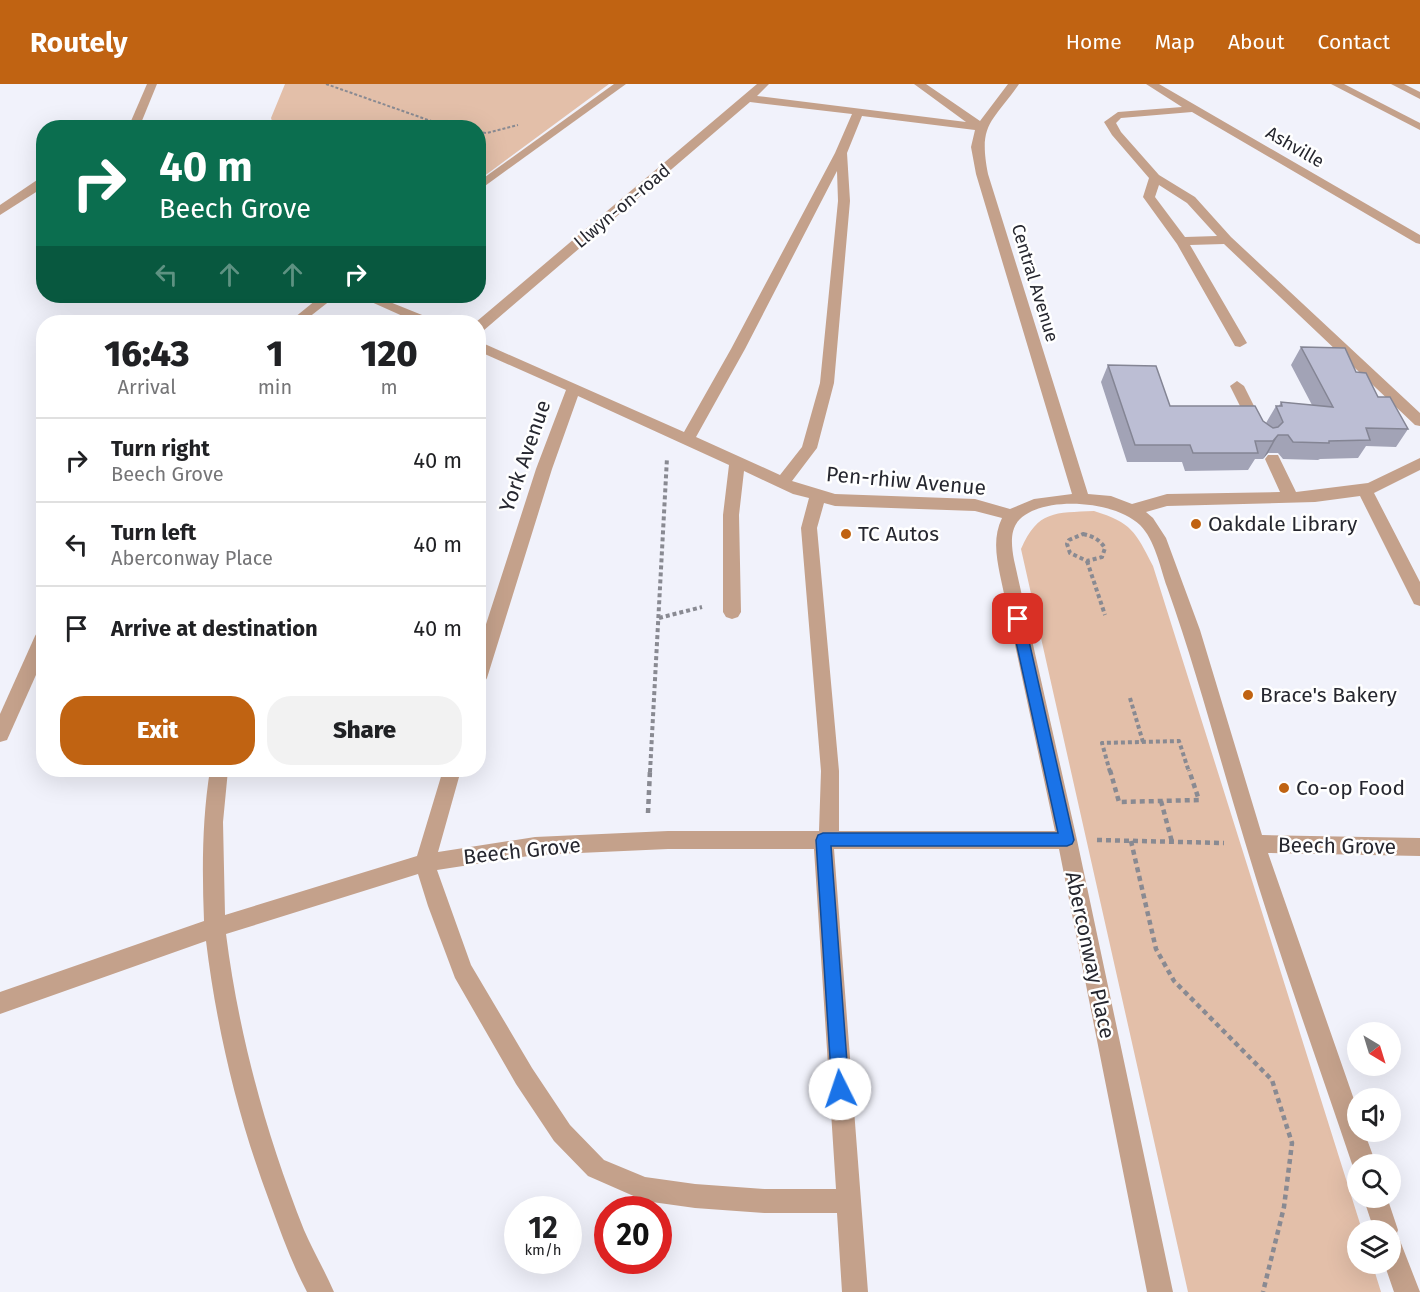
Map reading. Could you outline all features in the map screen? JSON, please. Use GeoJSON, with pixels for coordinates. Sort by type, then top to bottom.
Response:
{"type":"FeatureCollection","features":[{"type":"Feature","properties":{"kind":"street"},"geometry":{"type":"LineString","coordinates":[[136,120],[152,84]]}},
{"type":"Feature","properties":{"kind":"street"},"geometry":{"type":"LineString","coordinates":[[486,183],[621,84]]}},
{"type":"Feature","properties":{"kind":"street","name":"Llwyn-on-road"},"geometry":{"type":"LineString","coordinates":[[486,321],[764,84]]}},
{"type":"Feature","properties":{"kind":"street"},"geometry":{"type":"LineString","coordinates":[[919,84],[981,127]]}},
{"type":"Feature","properties":{"kind":"street"},"geometry":{"type":"LineString","coordinates":[[981,127],[1014,84]]}},
{"type":"Feature","properties":{"kind":"street","name":"Ashville"},"geometry":{"type":"LineString","coordinates":[[1151,84],[1420,240]]}},
{"type":"Feature","properties":{"kind":"street"},"geometry":{"type":"LineString","coordinates":[[1336,84],[1420,128]]}},
{"type":"Feature","properties":{"kind":"street"},"geometry":{"type":"LineString","coordinates":[[1396,84],[1420,96]]}},
{"type":"Feature","properties":{"kind":"street"},"geometry":{"type":"LineString","coordinates":[[748,98],[981,127]]}},
{"type":"Feature","properties":{"kind":"street"},"geometry":{"type":"LineString","coordinates":[[1194,109],[1118,115],[1110,122],[1116,134],[1155,178],[1191,200],[1227,240],[1420,421]]}},
{"type":"Feature","properties":{"kind":"street"},"geometry":{"type":"LineString","coordinates":[[687,439],[738,349],[841,153],[858,112]]}},
{"type":"Feature","properties":{"kind":"street","name":"Central Avenue"},"geometry":{"type":"LineString","coordinates":[[981,127],[977,147],[982,174],[1082,501]]}},
{"type":"Feature","properties":{"kind":"street"},"geometry":{"type":"LineString","coordinates":[[782,483],[809,448],[828,383],[844,201],[841,153]]}},
{"type":"Feature","properties":{"kind":"street"},"geometry":{"type":"LineString","coordinates":[[1155,178],[1149,197],[1181,241],[1240,343]]}},
{"type":"Feature","properties":{"kind":"street"},"geometry":{"type":"LineString","coordinates":[[0,211],[36,186]]}},
{"type":"Feature","properties":{"kind":"street"},"geometry":{"type":"LineString","coordinates":[[1181,241],[1227,240]]}},
{"type":"Feature","properties":{"kind":"street"},"geometry":{"type":"LineString","coordinates":[[304,315],[320,303]]}},
{"type":"Feature","properties":{"kind":"street"},"geometry":{"type":"LineString","coordinates":[[382,303],[411,315]]}},
{"type":"Feature","properties":{"kind":"street","name":"Pen-rhiw Avenue"},"geometry":{"type":"LineString","coordinates":[[486,348],[782,483],[818,495],[835,500],[975,505],[1013,515]]}},
{"type":"Feature","properties":{"kind":"street"},"geometry":{"type":"LineString","coordinates":[[1237,386],[1263,438]]}},
{"type":"Feature","properties":{"kind":"street","name":"York Avenue"},"geometry":{"type":"LineString","coordinates":[[486,653],[544,469],[574,387]]}},
{"type":"Feature","properties":{"kind":"street"},"geometry":{"type":"LineString","coordinates":[[1274,459],[1290,496]]}},
{"type":"Feature","properties":{"kind":"street"},"geometry":{"type":"LineString","coordinates":[[732,606],[731,515],[737,462]]}},
{"type":"Feature","properties":{"kind":"street"},"geometry":{"type":"LineString","coordinates":[[1131,510],[1165,500],[1332,495],[1365,490],[1393,479],[1420,463]]}},
{"type":"Feature","properties":{"kind":"street"},"geometry":{"type":"LineString","coordinates":[[1365,490],[1412,567],[1420,599]]}},
{"type":"Feature","properties":{"kind":"street"},"geometry":{"type":"LineString","coordinates":[[818,495],[809,528],[830,771],[826,839],[855,1292]]}},
{"type":"Feature","properties":{"kind":"street"},"geometry":{"type":"LineString","coordinates":[[1013,515],[1026,506],[1045,501],[1111,502],[1131,510],[1147,522],[1158,538],[1191,630],[1255,844],[1361,1154]]}},
{"type":"Feature","properties":{"kind":"street","name":"Aberconway Place"},"geometry":{"type":"LineString","coordinates":[[1013,515],[1006,524],[1004,545],[1008,574],[1067,840],[1160,1292]]}},
{"type":"Feature","properties":{"kind":"street"},"geometry":{"type":"LineString","coordinates":[[0,734],[36,654]]}},
{"type":"Feature","properties":{"kind":"street"},"geometry":{"type":"LineString","coordinates":[[218,777],[213,806],[214,928],[233,1042],[260,1143],[303,1261],[321,1292]]}},
{"type":"Feature","properties":{"kind":"street"},"geometry":{"type":"LineString","coordinates":[[450,777],[425,863],[438,906],[463,971],[524,1076],[562,1133],[596,1168],[645,1189],[696,1196],[764,1201],[848,1201]]}},
{"type":"Feature","properties":{"kind":"street","name":"Beech Grove"},"geometry":{"type":"LineString","coordinates":[[0,1003],[214,928],[425,863],[535,846],[647,841],[1067,840]]}},
{"type":"Feature","properties":{"kind":"street","name":"Beech Grove"},"geometry":{"type":"LineString","coordinates":[[1255,844],[1420,847]]}},
{"type":"Feature","properties":{"kind":"street"},"geometry":{"type":"LineString","coordinates":[[1401,1274],[1407,1292]]}},
{"type":"Feature","properties":{"kind":"path"},"geometry":{"type":"LineString","coordinates":[[326,84],[428,120]]}},
{"type":"Feature","properties":{"kind":"path"},"geometry":{"type":"LineString","coordinates":[[486,133],[515,127],[524,121]]}},
{"type":"Feature","properties":{"kind":"path"},"geometry":{"type":"LineString","coordinates":[[647,841],[668,430]]}},
{"type":"Feature","properties":{"kind":"path"},"geometry":{"type":"LineString","coordinates":[[1087,561],[1102,557],[1105,548],[1088,535],[1072,537],[1067,544],[1070,553],[1087,561],[1105,615]]}},
{"type":"Feature","properties":{"kind":"path"},"geometry":{"type":"LineString","coordinates":[[659,618],[732,606]]}},
{"type":"Feature","properties":{"kind":"path"},"geometry":{"type":"LineString","coordinates":[[1130,698],[1143,742]]}},
{"type":"Feature","properties":{"kind":"path"},"geometry":{"type":"LineString","coordinates":[[1179,741],[1199,800],[1161,801],[1119,802],[1102,744],[1179,741]]}},
{"type":"Feature","properties":{"kind":"path"},"geometry":{"type":"LineString","coordinates":[[1161,801],[1172,842]]}},
{"type":"Feature","properties":{"kind":"path"},"geometry":{"type":"LineString","coordinates":[[1067,840],[1255,844]]}},
{"type":"Feature","properties":{"kind":"path"},"geometry":{"type":"LineString","coordinates":[[1131,841],[1156,949],[1174,981],[1272,1080],[1292,1143],[1284,1207],[1263,1292]]}},
{"type":"Feature","properties":{"kind":"shaded area"},"geometry":{"type":"Polygon","coordinates":[[[285,84],[609,84],[486,175],[486,120],[272,120],[285,84]]]}},
{"type":"Feature","properties":{"kind":"shaded area"},"geometry":{"type":"Polygon","coordinates":[[[1094,511],[1125,524],[1142,544],[1153,566],[1347,1182],[1347,1208],[1355,1208],[1359,1220],[1347,1220],[1347,1274],[1375,1274],[1381,1292],[1188,1292],[1021,549],[1027,536],[1041,520],[1069,512],[1094,511]]]}},
{"type":"Feature","properties":{"kind":"building"},"geometry":{"type":"Polygon","coordinates":[[[1301,347],[1345,348],[1356,372],[1366,373],[1378,397],[1390,397],[1408,429],[1366,428],[1370,440],[1329,441],[1329,443],[1293,442],[1288,435],[1278,435],[1273,441],[1255,441],[1258,453],[1193,453],[1190,445],[1135,445],[1108,365],[1156,366],[1170,406],[1255,406],[1263,421],[1273,428],[1283,422],[1276,406],[1282,406],[1281,402],[1333,407],[1301,347]]]}},
{"type":"Feature","properties":{"kind":"place","name":"Oakdale Library"},"geometry":{"type":"Point","coordinates":[1196,524]}},
{"type":"Feature","properties":{"kind":"place","name":"TC Autos"},"geometry":{"type":"Point","coordinates":[846,534]}},
{"type":"Feature","properties":{"kind":"place","name":"Brace's Bakery"},"geometry":{"type":"Point","coordinates":[1248,695]}},
{"type":"Feature","properties":{"kind":"place","name":"Co-op Food"},"geometry":{"type":"Point","coordinates":[1284,788]}},
{"type":"Feature","properties":{"kind":"route"},"geometry":{"type":"LineString","coordinates":[[840,1089],[823,840],[1067,840],[1018,619]]}}]}
